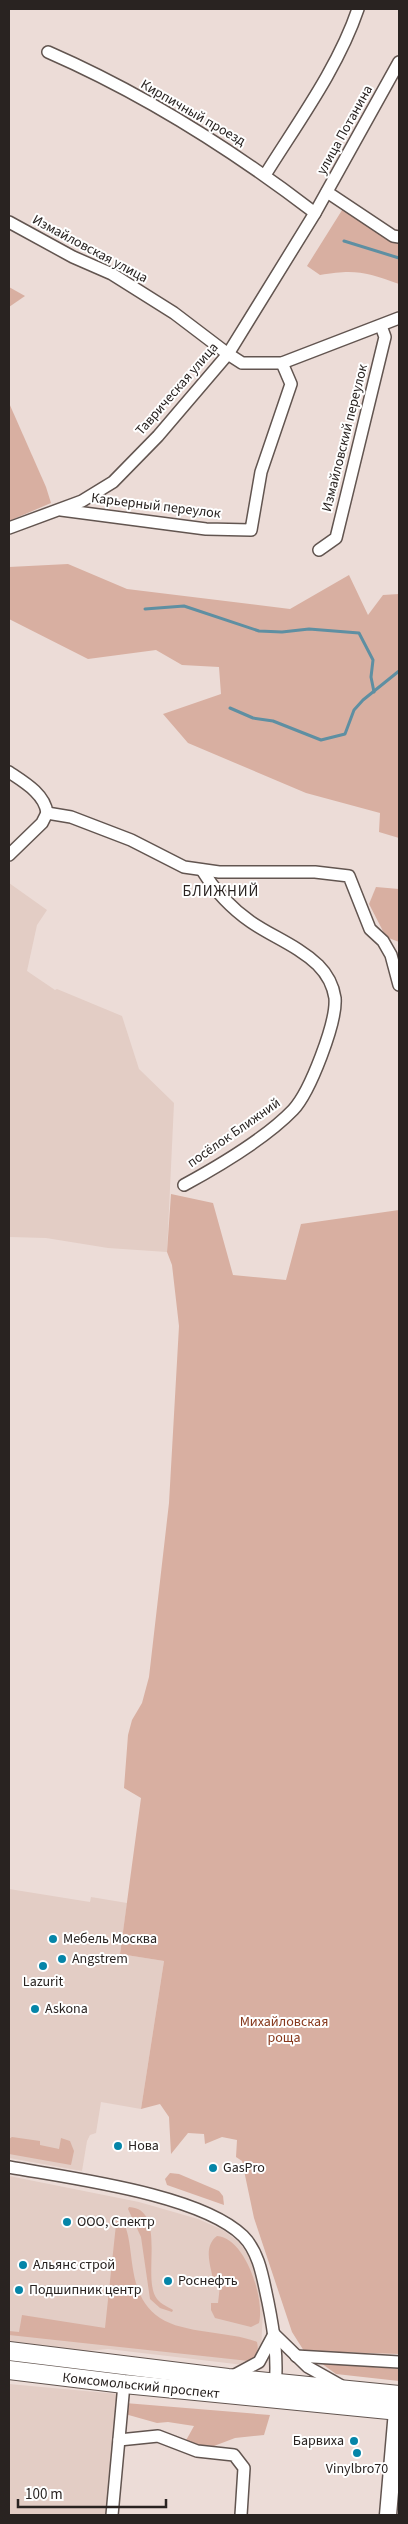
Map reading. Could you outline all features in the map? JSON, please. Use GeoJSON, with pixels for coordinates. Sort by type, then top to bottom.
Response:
{"type":"FeatureCollection","features":[{"type":"Feature","properties":{"kind":"main road","name":"Комсомольский проспект"},"geometry":{"type":"LineString","coordinates":[[9,2351],[228,2378],[274,2391],[354,2390],[398,2403]]}},
{"type":"Feature","properties":{"kind":"main road","name":"Комсомольский проспект"},"geometry":{"type":"LineString","coordinates":[[9,2370],[124,2384],[274,2391],[398,2403]]}},
{"type":"Feature","properties":{"kind":"street"},"geometry":{"type":"LineString","coordinates":[[265,175],[332,65],[358,9]]}},
{"type":"Feature","properties":{"kind":"street","name":"Кирпичный проезд"},"geometry":{"type":"LineString","coordinates":[[48,52],[111,83],[214,141],[265,175],[315,213]]}},
{"type":"Feature","properties":{"kind":"street","name":"улица Потанина"},"geometry":{"type":"LineString","coordinates":[[315,213],[399,62]]}},
{"type":"Feature","properties":{"kind":"street"},"geometry":{"type":"LineString","coordinates":[[327,192],[393,236],[399,237]]}},
{"type":"Feature","properties":{"kind":"street","name":"Таврическая улица"},"geometry":{"type":"LineString","coordinates":[[9,528],[92,496],[112,482],[158,436],[228,354],[315,213]]}},
{"type":"Feature","properties":{"kind":"street","name":"Измайловская улица"},"geometry":{"type":"LineString","coordinates":[[9,222],[73,257],[112,274],[174,313],[242,363],[282,363],[399,318]]}},
{"type":"Feature","properties":{"kind":"street","name":"Измайловский переулок"},"geometry":{"type":"LineString","coordinates":[[319,550],[336,538],[385,337],[381,326]]}},
{"type":"Feature","properties":{"kind":"street","name":"Карьерный переулок"},"geometry":{"type":"LineString","coordinates":[[59,510],[206,529],[251,530],[261,472],[291,384],[282,363]]}},
{"type":"Feature","properties":{"kind":"street"},"geometry":{"type":"LineString","coordinates":[[9,772],[35,791],[45,802],[48,813],[42,823],[9,855]]}},
{"type":"Feature","properties":{"kind":"street"},"geometry":{"type":"LineString","coordinates":[[48,813],[71,817],[131,840],[184,867],[219,872],[315,872],[349,876],[370,929],[383,941],[391,956],[399,985]]}},
{"type":"Feature","properties":{"kind":"street","name":"посёлок Ближний"},"geometry":{"type":"LineString","coordinates":[[184,1185],[230,1157],[281,1121],[294,1109],[319,1062],[334,1016],[335,998],[328,977],[318,964],[294,946],[252,922],[225,900],[202,870]]}},
{"type":"Feature","properties":{"kind":"street"},"geometry":{"type":"LineString","coordinates":[[9,2167],[140,2192],[188,2206],[227,2223],[243,2236],[256,2256],[274,2334],[277,2364],[274,2391]]}},
{"type":"Feature","properties":{"kind":"street","name":"Комсомольский проспект"},"geometry":{"type":"LineString","coordinates":[[228,2378],[259,2362],[274,2334],[296,2356],[325,2379],[354,2390]]}},
{"type":"Feature","properties":{"kind":"street"},"geometry":{"type":"LineString","coordinates":[[296,2356],[399,2362]]}},
{"type":"Feature","properties":{"kind":"street"},"geometry":{"type":"LineString","coordinates":[[112,2515],[124,2384]]}},
{"type":"Feature","properties":{"kind":"street"},"geometry":{"type":"LineString","coordinates":[[388,2515],[398,2403]]}},
{"type":"Feature","properties":{"kind":"street"},"geometry":{"type":"LineString","coordinates":[[118,2440],[158,2436],[197,2451],[234,2455],[244,2468],[241,2515]]}},
{"type":"Feature","properties":{"kind":"shaded area"},"geometry":{"type":"Polygon","coordinates":[[[9,883],[47,910],[37,925],[27,971],[55,990],[57,989],[122,1016],[139,1069],[174,1103],[167,1252],[108,1248],[46,1238],[9,1237],[9,883]]]}},
{"type":"Feature","properties":{"kind":"shaded area"},"geometry":{"type":"Polygon","coordinates":[[[9,1889],[90,1902],[91,1897],[127,1903],[120,1954],[164,1961],[141,2109],[101,2102],[96,2133],[90,2135],[87,2141],[82,2171],[9,2158],[9,1889]]]}},
{"type":"Feature","properties":{"kind":"shaded area"},"geometry":{"type":"Polygon","coordinates":[[[9,2176],[139,2202],[198,2219],[223,2230],[239,2242],[251,2259],[263,2309],[261,2352],[257,2360],[244,2365],[108,2349],[86,2351],[9,2341],[9,2176]]]}},
{"type":"Feature","properties":{"kind":"shaded area"},"geometry":{"type":"Polygon","coordinates":[[[9,2384],[118,2394],[107,2515],[9,2515],[9,2384]]]}},
{"type":"Feature","properties":{"kind":"green space"},"geometry":{"type":"Polygon","coordinates":[[[344,207],[399,242],[399,284],[378,277],[352,272],[320,275],[307,266],[344,207]]]}},
{"type":"Feature","properties":{"kind":"green space"},"geometry":{"type":"Polygon","coordinates":[[[9,287],[25,296],[9,307],[9,287]]]}},
{"type":"Feature","properties":{"kind":"green space"},"geometry":{"type":"Polygon","coordinates":[[[9,403],[46,487],[51,503],[9,521],[9,403]]]}},
{"type":"Feature","properties":{"kind":"green space"},"geometry":{"type":"Polygon","coordinates":[[[68,564],[127,589],[290,609],[349,575],[368,615],[383,595],[399,594],[399,838],[379,832],[380,813],[306,793],[188,743],[163,714],[221,694],[219,667],[182,665],[156,650],[88,659],[9,619],[9,567],[68,564]]]}},
{"type":"Feature","properties":{"kind":"green space"},"geometry":{"type":"Polygon","coordinates":[[[376,887],[399,889],[399,942],[386,937],[369,904],[376,887]]]}},
{"type":"Feature","properties":{"kind":"green space","name":"Михайловская роща"},"geometry":{"type":"Polygon","coordinates":[[[171,1194],[213,1203],[233,1275],[286,1280],[301,1224],[399,1210],[399,2354],[304,2351],[292,2332],[254,2218],[242,2161],[236,2157],[237,2140],[222,2137],[205,2144],[204,2134],[188,2133],[171,2154],[169,2117],[160,2104],[141,2109],[164,1961],[120,1954],[141,1798],[124,1788],[128,1735],[132,1720],[142,1703],[149,1677],[169,1503],[179,1326],[172,1265],[167,1252],[171,1194]]]}},
{"type":"Feature","properties":{"kind":"green space"},"geometry":{"type":"Polygon","coordinates":[[[12,2137],[40,2141],[40,2145],[59,2149],[61,2138],[70,2141],[74,2151],[71,2165],[9,2154],[9,2139],[12,2137]]]}},
{"type":"Feature","properties":{"kind":"green space"},"geometry":{"type":"Polygon","coordinates":[[[170,2173],[179,2174],[219,2191],[223,2196],[224,2205],[167,2185],[165,2179],[170,2173]]]}},
{"type":"Feature","properties":{"kind":"green space"},"geometry":{"type":"Polygon","coordinates":[[[129,2207],[141,2211],[148,2219],[152,2246],[151,2276],[153,2289],[157,2299],[173,2310],[172,2312],[160,2308],[150,2299],[141,2237],[128,2209],[129,2207]]]}},
{"type":"Feature","properties":{"kind":"green space"},"geometry":{"type":"Polygon","coordinates":[[[117,2215],[124,2223],[128,2235],[135,2278],[140,2293],[148,2307],[160,2318],[181,2327],[246,2338],[257,2342],[258,2348],[254,2358],[249,2361],[9,2335],[9,2331],[19,2332],[22,2315],[105,2328],[117,2215]]]}},
{"type":"Feature","properties":{"kind":"green space"},"geometry":{"type":"Polygon","coordinates":[[[217,2236],[227,2239],[237,2247],[245,2258],[251,2272],[256,2286],[260,2313],[259,2323],[251,2327],[215,2318],[211,2310],[211,2303],[218,2303],[220,2286],[214,2286],[209,2260],[212,2241],[217,2236]]]}},
{"type":"Feature","properties":{"kind":"green space"},"geometry":{"type":"Polygon","coordinates":[[[321,2363],[399,2369],[399,2381],[336,2374],[321,2363]]]}},
{"type":"Feature","properties":{"kind":"green space"},"geometry":{"type":"Polygon","coordinates":[[[125,2403],[270,2415],[264,2435],[235,2438],[214,2446],[184,2444],[194,2426],[168,2422],[157,2423],[125,2414],[125,2403]]]}},
{"type":"Feature","properties":{"kind":"waterway"},"geometry":{"type":"LineString","coordinates":[[344,241],[399,258]]}},
{"type":"Feature","properties":{"kind":"waterway"},"geometry":{"type":"LineString","coordinates":[[145,609],[184,606],[259,631],[282,632],[309,629],[359,633],[373,660],[371,677],[374,692]]}},
{"type":"Feature","properties":{"kind":"waterway"},"geometry":{"type":"LineString","coordinates":[[230,708],[253,718],[273,721],[321,740],[345,734],[354,710],[363,700],[399,671]]}},
{"type":"Feature","properties":{"kind":"place","name":"Мебель Москва"},"geometry":{"type":"Point","coordinates":[53,1939]}},
{"type":"Feature","properties":{"kind":"place","name":"Angstrem"},"geometry":{"type":"Point","coordinates":[62,1959]}},
{"type":"Feature","properties":{"kind":"place","name":"Lazurit"},"geometry":{"type":"Point","coordinates":[43,1966]}},
{"type":"Feature","properties":{"kind":"place","name":"Askona"},"geometry":{"type":"Point","coordinates":[35,2009]}},
{"type":"Feature","properties":{"kind":"place","name":"Нова"},"geometry":{"type":"Point","coordinates":[118,2146]}},
{"type":"Feature","properties":{"kind":"place","name":"GasPro"},"geometry":{"type":"Point","coordinates":[213,2168]}},
{"type":"Feature","properties":{"kind":"place","name":"ООО, Спектр"},"geometry":{"type":"Point","coordinates":[67,2222]}},
{"type":"Feature","properties":{"kind":"place","name":"Альянс строй"},"geometry":{"type":"Point","coordinates":[23,2265]}},
{"type":"Feature","properties":{"kind":"place","name":"Роснефть"},"geometry":{"type":"Point","coordinates":[168,2281]}},
{"type":"Feature","properties":{"kind":"place","name":"Подшипник центр"},"geometry":{"type":"Point","coordinates":[19,2290]}},
{"type":"Feature","properties":{"kind":"place","name":"Барвиха"},"geometry":{"type":"Point","coordinates":[354,2441]}},
{"type":"Feature","properties":{"kind":"place","name":"Vinylbro70"},"geometry":{"type":"Point","coordinates":[357,2453]}},
{"type":"Feature","properties":{"kind":"district","name":"БЛИЖНИЙ"},"geometry":{"type":"Point","coordinates":[221,891]}}]}
